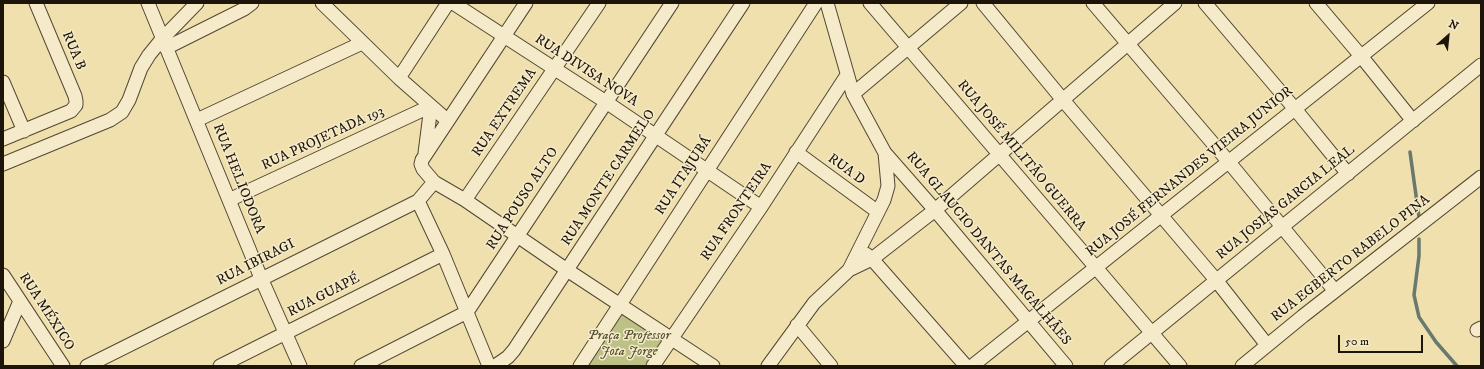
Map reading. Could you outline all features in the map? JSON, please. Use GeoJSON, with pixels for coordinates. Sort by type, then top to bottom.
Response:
{"type":"FeatureCollection","features":[{"type":"Feature","properties":{"kind":"street","name":"RUA B"},"geometry":{"type":"LineString","coordinates":[[24,131],[71,112],[76,105],[76,101],[36,3]]}},
{"type":"Feature","properties":{"kind":"street","name":"RUA HELIODORA"},"geometry":{"type":"LineString","coordinates":[[148,3],[261,278],[300,366]]}},
{"type":"Feature","properties":{"kind":"street"},"geometry":{"type":"LineString","coordinates":[[3,164],[110,120],[122,112],[129,100],[141,68],[164,44],[197,3]]}},
{"type":"Feature","properties":{"kind":"street"},"geometry":{"type":"LineString","coordinates":[[164,44],[244,9],[252,3]]}},
{"type":"Feature","properties":{"kind":"street"},"geometry":{"type":"LineString","coordinates":[[322,3],[399,78],[448,121]]}},
{"type":"Feature","properties":{"kind":"street"},"geometry":{"type":"LineString","coordinates":[[399,78],[448,3]]}},
{"type":"Feature","properties":{"kind":"street","name":"RUA DIVISA NOVA"},"geometry":{"type":"LineString","coordinates":[[453,3],[606,102],[761,207]]}},
{"type":"Feature","properties":{"kind":"street"},"geometry":{"type":"LineString","coordinates":[[526,3],[424,157],[421,164],[434,182],[465,200],[567,270],[713,366]]}},
{"type":"Feature","properties":{"kind":"street","name":"RUA EXTREMA"},"geometry":{"type":"LineString","coordinates":[[465,200],[599,3]]}},
{"type":"Feature","properties":{"kind":"street","name":"RUA POUSO ALTO"},"geometry":{"type":"LineString","coordinates":[[361,366],[467,312],[672,3]]}},
{"type":"Feature","properties":{"kind":"street","name":"RUA MONTE CARMELO"},"geometry":{"type":"LineString","coordinates":[[495,366],[508,357],[514,350],[743,3]]}},
{"type":"Feature","properties":{"kind":"street","name":"RUA ITAJUBÁ"},"geometry":{"type":"LineString","coordinates":[[580,366],[816,3]]}},
{"type":"Feature","properties":{"kind":"street"},"geometry":{"type":"LineString","coordinates":[[768,366],[814,304],[849,270],[878,212],[888,186],[885,153],[853,94],[827,3]]}},
{"type":"Feature","properties":{"kind":"street","name":"RUA JOSÉ MILITÃO GUERRA"},"geometry":{"type":"LineString","coordinates":[[870,3],[909,47],[999,156],[1180,366]]}},
{"type":"Feature","properties":{"kind":"street"},"geometry":{"type":"LineString","coordinates":[[853,94],[961,3]]}},
{"type":"Feature","properties":{"kind":"street"},"geometry":{"type":"LineString","coordinates":[[983,3],[1063,100],[1216,280],[1267,345]]}},
{"type":"Feature","properties":{"kind":"street"},"geometry":{"type":"LineString","coordinates":[[1094,3],[1228,161],[1335,291]]}},
{"type":"Feature","properties":{"kind":"street"},"geometry":{"type":"LineString","coordinates":[[849,270],[872,259],[935,210],[1175,3]]}},
{"type":"Feature","properties":{"kind":"street"},"geometry":{"type":"LineString","coordinates":[[1205,3],[1348,174]]}},
{"type":"Feature","properties":{"kind":"street"},"geometry":{"type":"LineString","coordinates":[[1316,3],[1413,121]]}},
{"type":"Feature","properties":{"kind":"street","name":"RUA JOSÉ FERNANDES VIEIRA JUNIOR"},"geometry":{"type":"LineString","coordinates":[[972,366],[1428,3]]}},
{"type":"Feature","properties":{"kind":"street"},"geometry":{"type":"LineString","coordinates":[[197,120],[362,43]]}},
{"type":"Feature","properties":{"kind":"street","name":"RUA JOSIAS GARCIA LEAL"},"geometry":{"type":"LineString","coordinates":[[1111,366],[1413,121],[1479,71]]}},
{"type":"Feature","properties":{"kind":"street","name":"RUA FRONTEIRA"},"geometry":{"type":"LineString","coordinates":[[653,366],[761,207],[847,75]]}},
{"type":"Feature","properties":{"kind":"street"},"geometry":{"type":"LineString","coordinates":[[3,82],[24,131],[3,139]]}},
{"type":"Feature","properties":{"kind":"street"},"geometry":{"type":"LineString","coordinates":[[424,157],[431,106]]}},
{"type":"Feature","properties":{"kind":"street","name":"RUA PROJETADA 193"},"geometry":{"type":"LineString","coordinates":[[229,200],[431,106]]}},
{"type":"Feature","properties":{"kind":"street","name":"RUA D"},"geometry":{"type":"LineString","coordinates":[[796,152],[878,212]]}},
{"type":"Feature","properties":{"kind":"street","name":"RUA GLAUCIO DANTAS MAGALHÃES"},"geometry":{"type":"LineString","coordinates":[[885,153],[1066,366]]}},
{"type":"Feature","properties":{"kind":"street","name":"RUA EGBERTO RABELO PINA"},"geometry":{"type":"LineString","coordinates":[[1244,365],[1335,291],[1481,177]]}},
{"type":"Feature","properties":{"kind":"street","name":"RUA IBIRAGI"},"geometry":{"type":"LineString","coordinates":[[87,366],[418,200],[434,182]]}},
{"type":"Feature","properties":{"kind":"street"},"geometry":{"type":"LineString","coordinates":[[418,200],[443,254],[489,366]]}},
{"type":"Feature","properties":{"kind":"street"},"geometry":{"type":"LineString","coordinates":[[860,250],[872,259],[966,366]]}},
{"type":"Feature","properties":{"kind":"street","name":"RUA GUAPÉ"},"geometry":{"type":"LineString","coordinates":[[220,366],[443,254]]}},
{"type":"Feature","properties":{"kind":"street","name":"RUA MÉXICO"},"geometry":{"type":"LineString","coordinates":[[3,275],[8,293],[20,301],[63,366]]}},
{"type":"Feature","properties":{"kind":"street"},"geometry":{"type":"LineString","coordinates":[[3,341],[20,301]]}},
{"type":"Feature","properties":{"kind":"street"},"geometry":{"type":"LineString","coordinates":[[797,325],[831,366]]}},
{"type":"Feature","properties":{"kind":"green space","name":"Praça Professor Jota Jorge"},"geometry":{"type":"Polygon","coordinates":[[[622,314],[663,341],[646,366],[588,366],[622,314]]]}},
{"type":"Feature","properties":{"kind":"waterway"},"geometry":{"type":"LineString","coordinates":[[1410,152],[1419,217]]}},
{"type":"Feature","properties":{"kind":"waterway"},"geometry":{"type":"LineString","coordinates":[[1419,239],[1419,256],[1414,295],[1419,317],[1436,342],[1457,366]]}}]}
